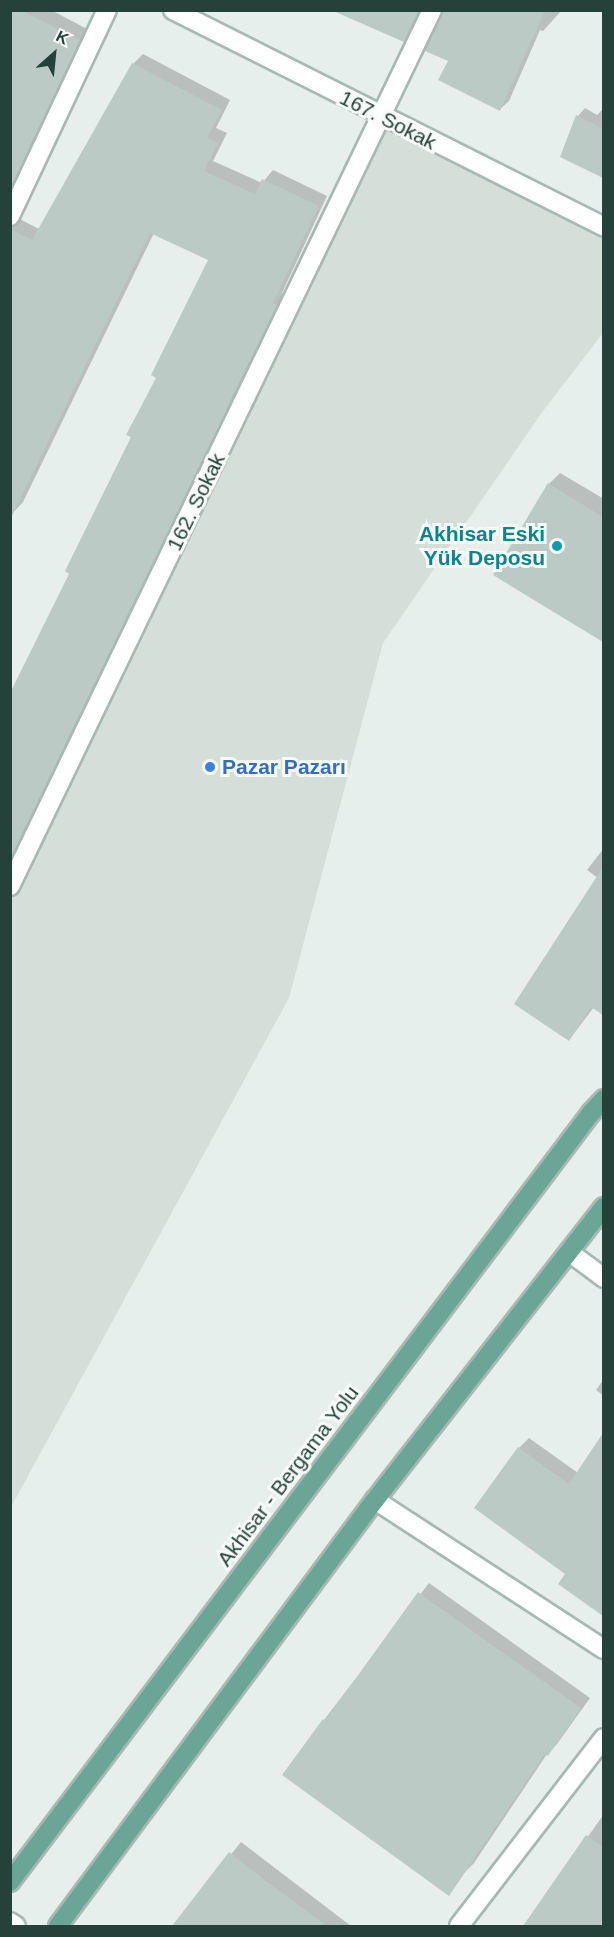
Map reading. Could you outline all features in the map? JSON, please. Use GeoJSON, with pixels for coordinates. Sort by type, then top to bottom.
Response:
{"type":"FeatureCollection","features":[{"type":"Feature","properties":{"kind":"main road","name":"Akhisar - Bergama Yolu"},"geometry":{"type":"LineString","coordinates":[[10,1882],[576,1132],[603,1100]]}},
{"type":"Feature","properties":{"kind":"main road"},"geometry":{"type":"LineString","coordinates":[[58,1926],[375,1500],[603,1208]]}},
{"type":"Feature","properties":{"kind":"street"},"geometry":{"type":"LineString","coordinates":[[10,216],[106,10]]}},
{"type":"Feature","properties":{"kind":"street","name":"167. Sokak"},"geometry":{"type":"LineString","coordinates":[[173,10],[382,118],[603,228]]}},
{"type":"Feature","properties":{"kind":"street","name":"162. Sokak"},"geometry":{"type":"LineString","coordinates":[[10,886],[382,118],[432,10]]}},
{"type":"Feature","properties":{"kind":"street"},"geometry":{"type":"LineString","coordinates":[[568,1252],[603,1278]]}},
{"type":"Feature","properties":{"kind":"street"},"geometry":{"type":"LineString","coordinates":[[375,1500],[603,1648]]}},
{"type":"Feature","properties":{"kind":"street"},"geometry":{"type":"LineString","coordinates":[[459,1926],[603,1738]]}},
{"type":"Feature","properties":{"kind":"street"},"geometry":{"type":"LineString","coordinates":[[10,1922],[16,1926]]}},
{"type":"Feature","properties":{"kind":"shaded area","name":"Pazar Pazarı"},"geometry":{"type":"Polygon","coordinates":[[[382,118],[603,232],[603,333],[543,411],[383,643],[289,998],[11,1507],[10,892],[382,118]]]}},
{"type":"Feature","properties":{"kind":"building"},"geometry":{"type":"Polygon","coordinates":[[[10,10],[20,10],[80,40],[10,189],[10,10]]]}},
{"type":"Feature","properties":{"kind":"building"},"geometry":{"type":"Polygon","coordinates":[[[331,10],[419,10],[404,42],[331,10]]]}},
{"type":"Feature","properties":{"kind":"building"},"geometry":{"type":"Polygon","coordinates":[[[443,10],[545,10],[500,111],[438,80],[448,61],[425,51],[443,10]]]}},
{"type":"Feature","properties":{"kind":"building"},"geometry":{"type":"Polygon","coordinates":[[[132,63],[222,110],[207,138],[218,143],[204,171],[255,194],[262,179],[319,206],[273,303],[277,305],[10,859],[10,693],[69,574],[65,571],[131,437],[126,435],[156,378],[151,375],[208,260],[150,233],[10,520],[10,229],[32,240],[132,63]]]}},
{"type":"Feature","properties":{"kind":"building"},"geometry":{"type":"Polygon","coordinates":[[[576,115],[603,129],[603,178],[560,157],[576,115]]]}},
{"type":"Feature","properties":{"kind":"building","name":"Akhisar Eski Yük Deposu"},"geometry":{"type":"Polygon","coordinates":[[[548,483],[603,517],[603,642],[493,575],[548,483]]]}},
{"type":"Feature","properties":{"kind":"building"},"geometry":{"type":"Polygon","coordinates":[[[603,867],[603,1015],[591,1007],[569,1041],[514,1004],[603,867]]]}},
{"type":"Feature","properties":{"kind":"building"},"geometry":{"type":"Polygon","coordinates":[[[603,1433],[603,1616],[558,1584],[565,1574],[474,1508],[518,1447],[569,1484],[603,1433]]]}},
{"type":"Feature","properties":{"kind":"building"},"geometry":{"type":"Polygon","coordinates":[[[418,1592],[581,1708],[548,1756],[545,1754],[449,1896],[282,1775],[323,1719],[325,1721],[418,1592]]]}},
{"type":"Feature","properties":{"kind":"building"},"geometry":{"type":"Polygon","coordinates":[[[586,1835],[603,1847],[603,1926],[523,1926],[586,1835]]]}},
{"type":"Feature","properties":{"kind":"building"},"geometry":{"type":"Polygon","coordinates":[[[229,1852],[262,1878],[327,1926],[172,1926],[229,1852]]]}},
{"type":"Feature","properties":{"kind":"place","name":"Akhisar Eski Yük Deposu"},"geometry":{"type":"Point","coordinates":[557,546]}},
{"type":"Feature","properties":{"kind":"place","name":"Pazar Pazarı"},"geometry":{"type":"Point","coordinates":[210,767]}}]}
